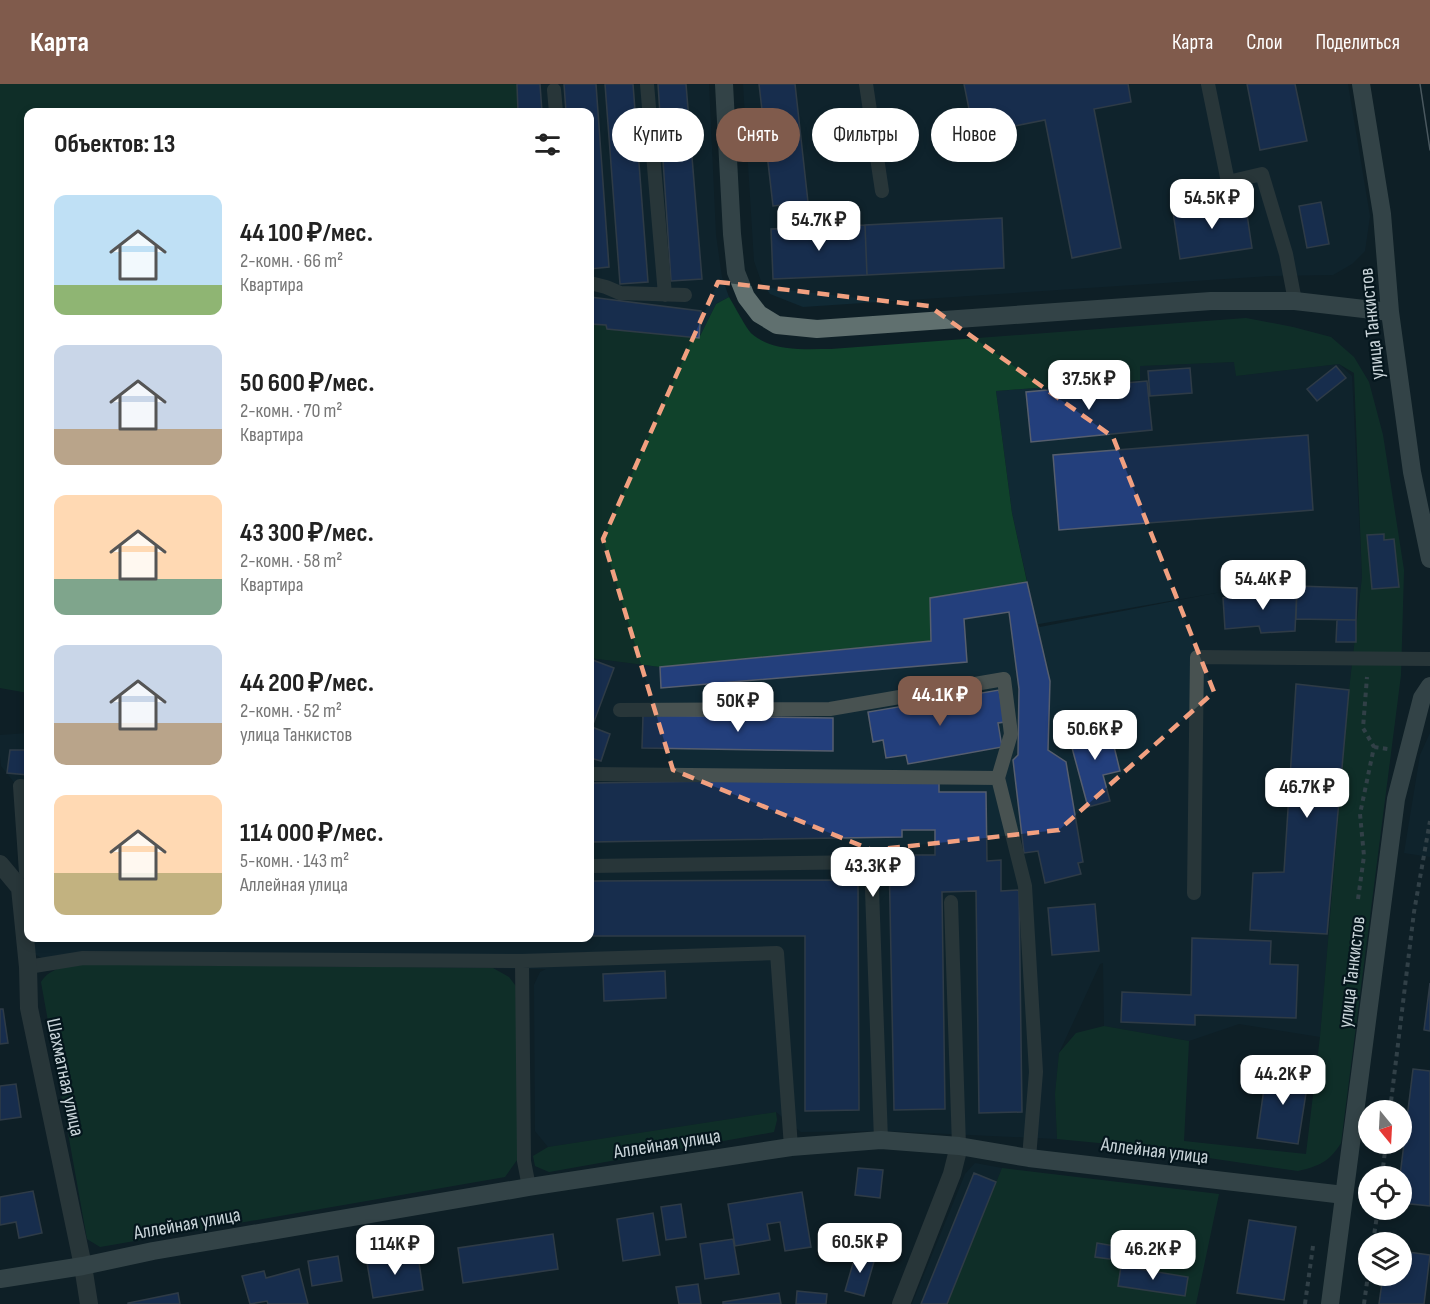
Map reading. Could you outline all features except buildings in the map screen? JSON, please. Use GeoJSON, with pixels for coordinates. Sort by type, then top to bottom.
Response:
{"type":"FeatureCollection","features":[{"type":"Feature","properties":{"kind":"main road"},"geometry":{"type":"LineString","coordinates":[[724,84],[736,272],[746,297],[759,314],[777,325],[817,329],[1211,301],[1295,301],[1390,312]]}},
{"type":"Feature","properties":{"kind":"main road","name":"улица Танкистов"},"geometry":{"type":"LineString","coordinates":[[1361,84],[1382,214],[1390,312],[1412,472],[1430,559]]}},
{"type":"Feature","properties":{"kind":"main road","name":"улица Танкистов"},"geometry":{"type":"LineString","coordinates":[[1330,1304],[1396,799],[1422,698],[1430,686]]}},
{"type":"Feature","properties":{"kind":"main road","name":"Аллейная улица"},"geometry":{"type":"LineString","coordinates":[[0,1279],[529,1186],[791,1147],[881,1140],[959,1146],[1029,1158],[1344,1195]]}},
{"type":"Feature","properties":{"kind":"street"},"geometry":{"type":"LineString","coordinates":[[0,864],[24,876]]}},
{"type":"Feature","properties":{"kind":"street","name":"Шахматная улица"},"geometry":{"type":"LineString","coordinates":[[27,942],[29,1008],[89,1304]]}},
{"type":"Feature","properties":{"kind":"street"},"geometry":{"type":"LineString","coordinates":[[902,1304],[952,1174],[959,1146]]}},
{"type":"Feature","properties":{"kind":"lane"},"geometry":{"type":"LineString","coordinates":[[647,84],[665,295]]}},
{"type":"Feature","properties":{"kind":"lane"},"geometry":{"type":"LineString","coordinates":[[866,84],[882,191]]}},
{"type":"Feature","properties":{"kind":"lane"},"geometry":{"type":"LineString","coordinates":[[1208,84],[1228,182],[1263,174],[1286,254],[1295,301]]}},
{"type":"Feature","properties":{"kind":"lane"},"geometry":{"type":"LineString","coordinates":[[554,90],[556,108]]}},
{"type":"Feature","properties":{"kind":"lane"},"geometry":{"type":"LineString","coordinates":[[594,285],[620,293],[685,295]]}},
{"type":"Feature","properties":{"kind":"lane"},"geometry":{"type":"LineString","coordinates":[[1194,893],[1197,657],[1430,659]]}},
{"type":"Feature","properties":{"kind":"lane"},"geometry":{"type":"LineString","coordinates":[[620,710],[830,709],[1004,679],[1011,734],[998,778],[1025,886],[1036,1072],[1029,1158]]}},
{"type":"Feature","properties":{"kind":"lane"},"geometry":{"type":"LineString","coordinates":[[594,774],[998,778]]}},
{"type":"Feature","properties":{"kind":"lane"},"geometry":{"type":"LineString","coordinates":[[24,786],[20,786],[24,859]]}},
{"type":"Feature","properties":{"kind":"lane"},"geometry":{"type":"LineString","coordinates":[[594,866],[871,862],[881,1140]]}},
{"type":"Feature","properties":{"kind":"lane"},"geometry":{"type":"LineString","coordinates":[[951,902],[959,1146]]}},
{"type":"Feature","properties":{"kind":"lane"},"geometry":{"type":"LineString","coordinates":[[28,967],[83,958],[522,961],[777,953],[791,1147]]}},
{"type":"Feature","properties":{"kind":"lane"},"geometry":{"type":"LineString","coordinates":[[522,961],[524,1161],[529,1186]]}},
{"type":"Feature","properties":{"kind":"path"},"geometry":{"type":"LineString","coordinates":[[1358,902],[1364,856],[1360,814],[1374,747],[1363,728],[1369,659]]}},
{"type":"Feature","properties":{"kind":"path"},"geometry":{"type":"LineString","coordinates":[[1391,1100],[1414,912],[1430,821]]}},
{"type":"Feature","properties":{"kind":"path"},"geometry":{"type":"LineString","coordinates":[[1305,1304],[1314,1237]]}},
{"type":"Feature","properties":{"kind":"path"},"geometry":{"type":"LineString","coordinates":[[1364,1304],[1366,1286]]}},
{"type":"Feature","properties":{"kind":"highlighted area"},"geometry":{"type":"Polygon","coordinates":[[[718,282],[929,306],[1113,437],[1214,692],[1059,830],[872,850],[673,770],[603,539],[718,282]]]}},
{"type":"Feature","properties":{"kind":"shaded area"},"geometry":{"type":"Polygon","coordinates":[[[517,84],[709,84],[716,235],[722,277],[729,297],[716,304],[699,338],[607,329],[606,325],[594,324],[594,108],[518,108],[517,84]]]}},
{"type":"Feature","properties":{"kind":"shaded area"},"geometry":{"type":"Polygon","coordinates":[[[743,84],[1348,84],[1370,216],[1365,251],[1352,264],[1333,275],[1270,276],[803,307],[770,294],[761,281],[754,261],[748,162],[800,162],[800,108],[744,108],[743,84]]]}},
{"type":"Feature","properties":{"kind":"shaded area"},"geometry":{"type":"Polygon","coordinates":[[[1235,362],[1236,376],[1339,364],[1352,376],[1362,577],[1349,690],[1320,1037],[1239,1024],[1189,1041],[1104,1026],[1103,963],[1100,964],[1059,1053],[1055,1094],[1057,1139],[886,1131],[801,1132],[776,1112],[548,1147],[535,1131],[534,985],[540,972],[546,969],[88,964],[59,968],[33,953],[32,942],[594,942],[594,659],[660,667],[931,641],[930,598],[1027,581],[1012,513],[996,391],[1140,380],[1139,366],[1235,362]],[[1221,592],[1038,624],[1040,627],[1221,592]]]}},
{"type":"Feature","properties":{"kind":"shaded area"},"geometry":{"type":"Polygon","coordinates":[[[24,733],[24,795],[1,766],[0,735],[24,733]]]}},
{"type":"Feature","properties":{"kind":"shaded area"},"geometry":{"type":"Polygon","coordinates":[[[1430,733],[1430,857],[1404,853],[1420,755],[1430,733]]]}},
{"type":"Feature","properties":{"kind":"shaded area"},"geometry":{"type":"Polygon","coordinates":[[[975,1163],[1002,1168],[947,1304],[912,1304],[965,1174],[975,1163]]]}},
{"type":"Feature","properties":{"kind":"green space"},"geometry":{"type":"Polygon","coordinates":[[[0,84],[517,84],[518,108],[24,108],[24,692],[0,688],[0,84]]]}},
{"type":"Feature","properties":{"kind":"green space"},"geometry":{"type":"Polygon","coordinates":[[[729,297],[744,323],[760,340],[779,347],[800,349],[831,349],[1246,318],[1331,337],[1354,357],[1369,382],[1383,435],[1404,570],[1401,675],[1341,1143],[1323,1162],[1298,1171],[1120,1145],[1057,1139],[1055,1094],[1059,1053],[1076,1033],[1104,1026],[1189,1041],[1184,1141],[1306,1154],[1320,1037],[1349,690],[1362,577],[1354,373],[1339,364],[1236,376],[1234,362],[1140,366],[1140,380],[996,391],[1012,513],[1027,582],[930,598],[931,641],[660,667],[594,659],[594,324],[606,325],[607,329],[699,338],[716,304],[729,297]]]}},
{"type":"Feature","properties":{"kind":"green space"},"geometry":{"type":"Polygon","coordinates":[[[88,964],[493,968],[509,977],[518,989],[517,1160],[505,1177],[100,1247],[87,1239],[41,982],[56,970],[88,964]]]}},
{"type":"Feature","properties":{"kind":"green space"},"geometry":{"type":"Polygon","coordinates":[[[776,1112],[774,1132],[549,1172],[535,1166],[533,1156],[548,1147],[776,1112]]]}},
{"type":"Feature","properties":{"kind":"green space"},"geometry":{"type":"Polygon","coordinates":[[[1002,1168],[1219,1194],[1196,1304],[947,1304],[1002,1168]]]}},
{"type":"Feature","properties":{"kind":"tram line"},"geometry":{"type":"LineString","coordinates":[[1420,84],[1430,150]]}}]}
